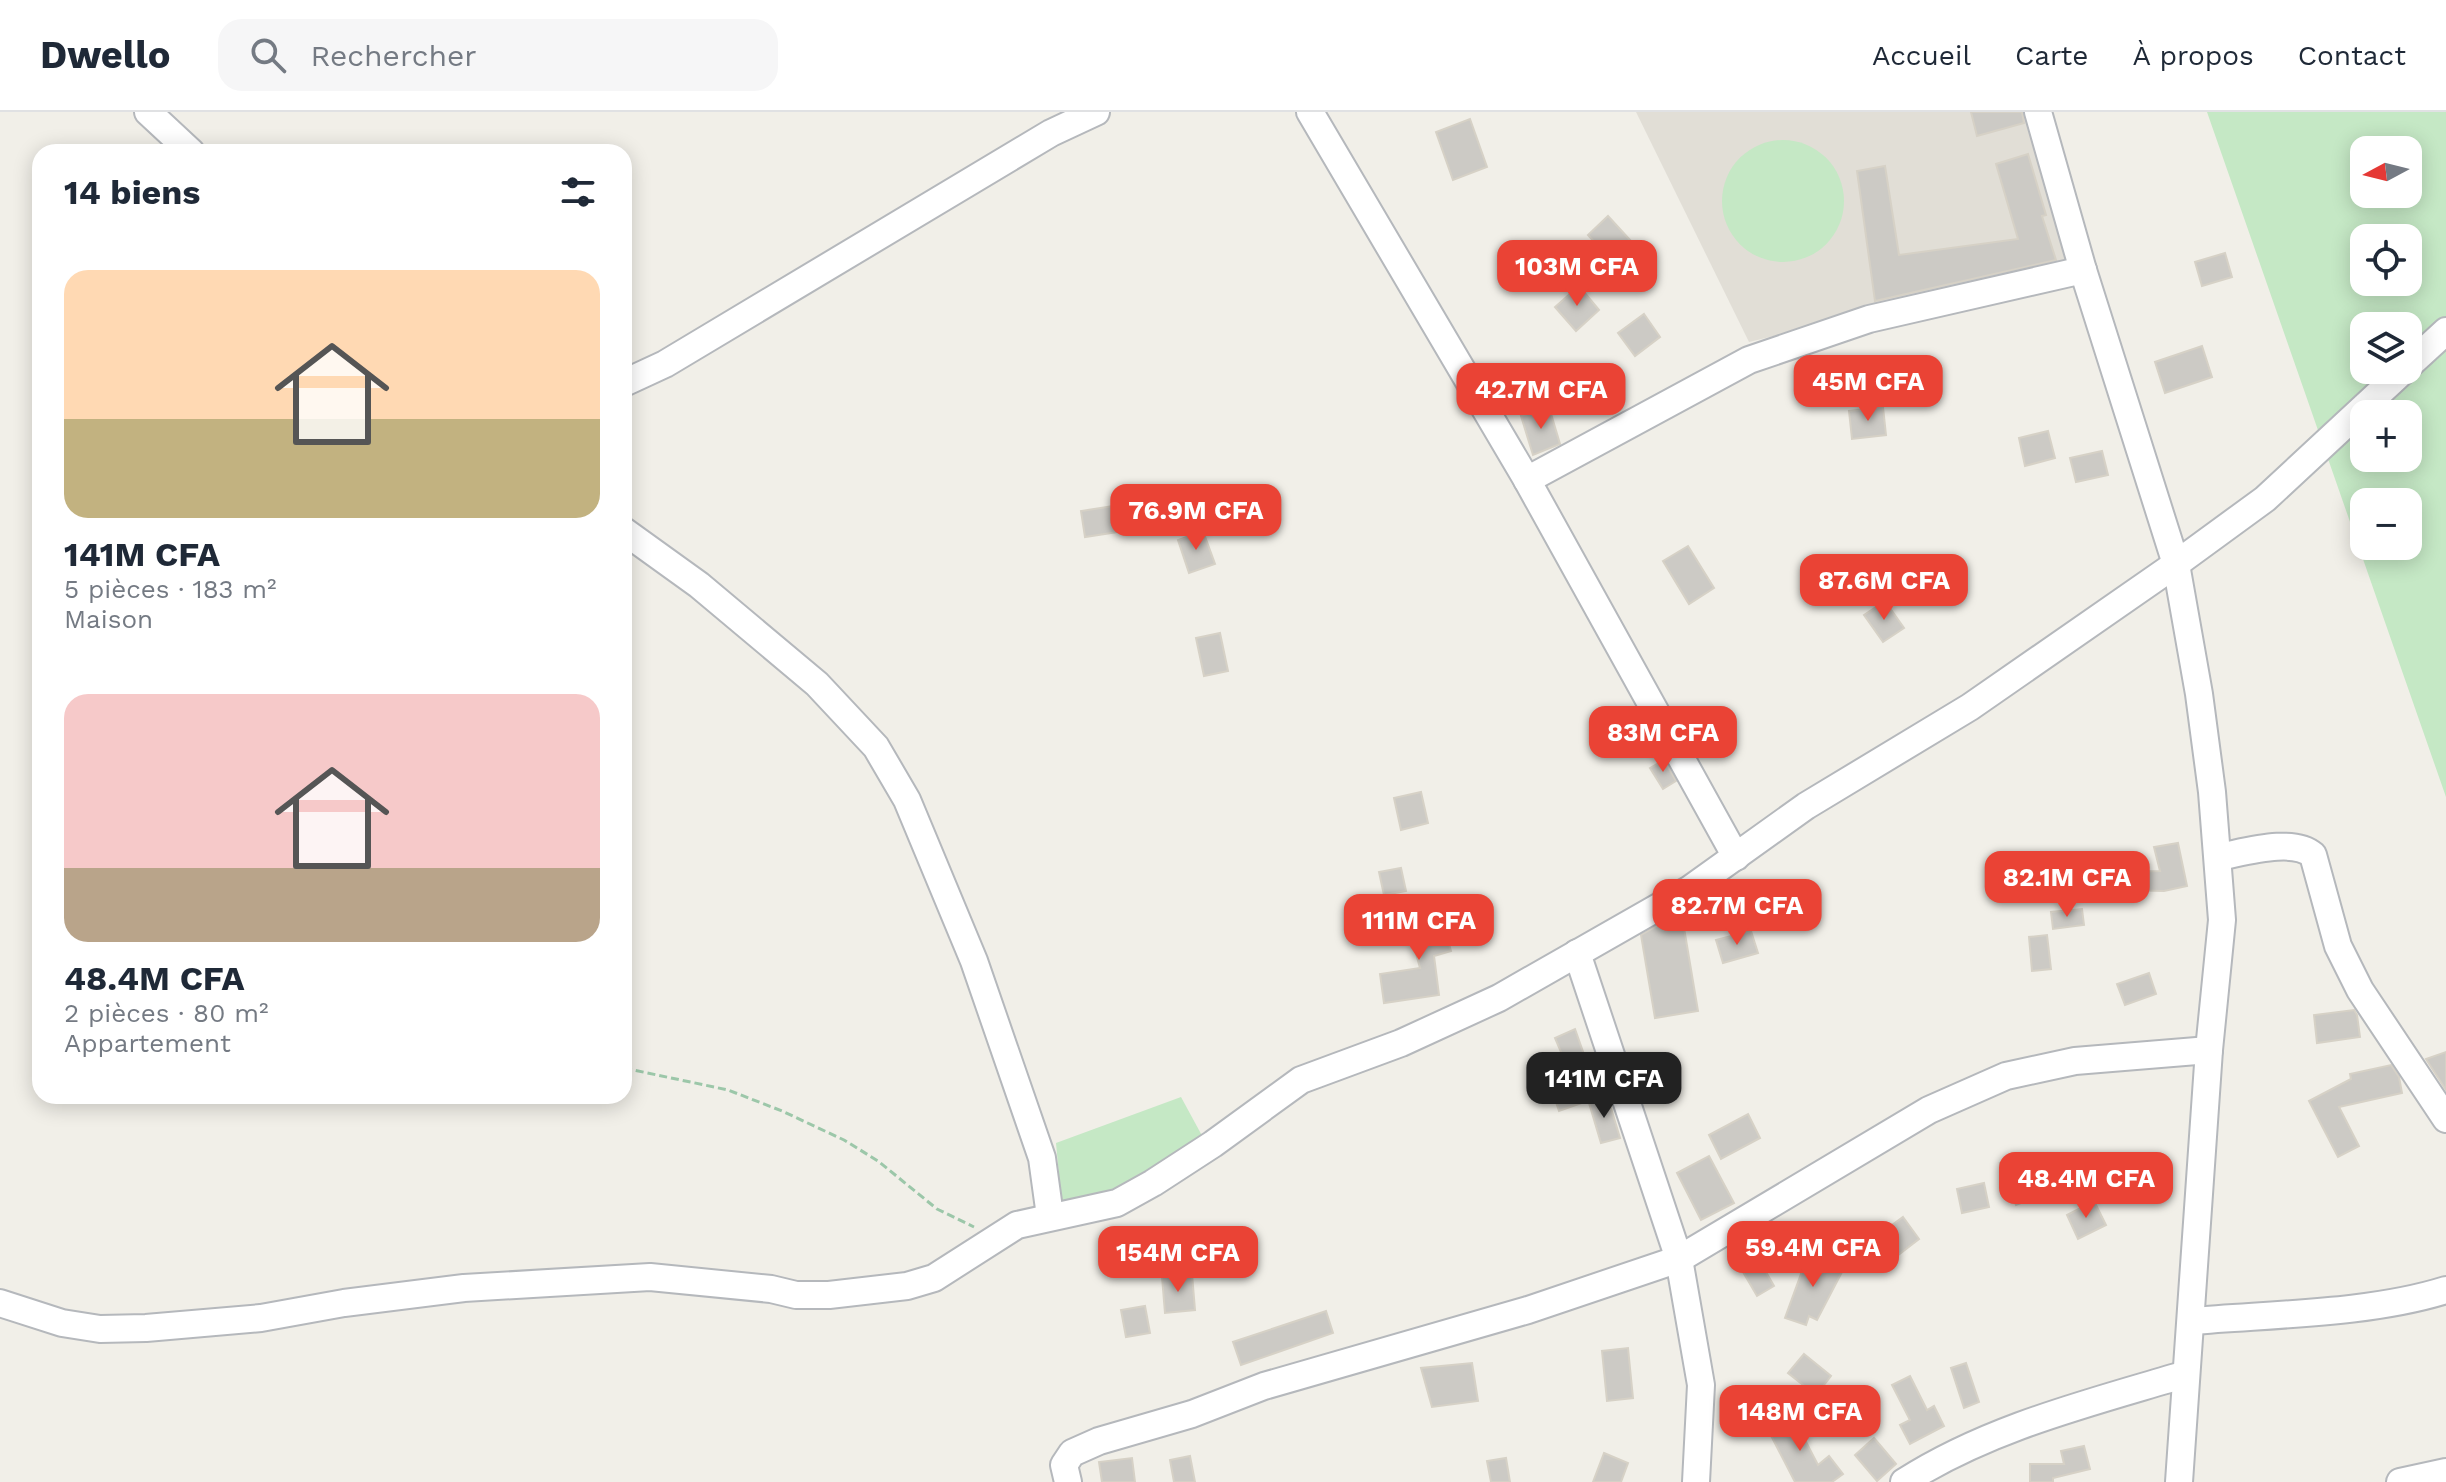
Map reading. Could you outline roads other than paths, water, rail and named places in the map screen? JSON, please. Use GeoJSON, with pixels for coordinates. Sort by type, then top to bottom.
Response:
{"type":"FeatureCollection","features":[{"type":"Feature","properties":{"kind":"street"},"geometry":{"type":"LineString","coordinates":[[148,112],[182,144]]}},
{"type":"Feature","properties":{"kind":"street"},"geometry":{"type":"LineString","coordinates":[[632,379],[679,356],[1051,133],[1096,112]]}},
{"type":"Feature","properties":{"kind":"street"},"geometry":{"type":"LineString","coordinates":[[1310,112],[1527,480],[1736,857]]}},
{"type":"Feature","properties":{"kind":"street"},"geometry":{"type":"LineString","coordinates":[[2038,112],[2083,270],[2176,564],[2199,694],[2212,792],[2222,920],[2209,1050],[2179,1482]]}},
{"type":"Feature","properties":{"kind":"street"},"geometry":{"type":"LineString","coordinates":[[1527,480],[1749,360],[1869,319],[2083,270]]}},
{"type":"Feature","properties":{"kind":"street"},"geometry":{"type":"LineString","coordinates":[[2422,353],[2446,331]]}},
{"type":"Feature","properties":{"kind":"street"},"geometry":{"type":"LineString","coordinates":[[0,1303],[62,1323],[100,1329],[193,1326],[464,1288],[650,1277],[771,1289],[796,1295],[829,1295],[907,1286],[934,1278],[1017,1225],[1117,1203],[1213,1144],[1301,1080],[1401,1043],[1499,998],[1690,889],[1806,806],[1970,707],[2176,564],[2265,499],[2389,384]]}},
{"type":"Feature","properties":{"kind":"street"},"geometry":{"type":"LineString","coordinates":[[632,537],[699,585],[817,684],[876,747],[907,800],[974,961],[1042,1158],[1050,1216]]}},
{"type":"Feature","properties":{"kind":"street"},"geometry":{"type":"LineString","coordinates":[[2218,857],[2286,846],[2306,849],[2313,855],[2338,946],[2354,979],[2446,1119]]}},
{"type":"Feature","properties":{"kind":"street"},"geometry":{"type":"LineString","coordinates":[[1577,953],[1679,1259],[1701,1385],[1696,1482]]}},
{"type":"Feature","properties":{"kind":"street"},"geometry":{"type":"LineString","coordinates":[[1068,1482],[1064,1465],[1072,1453],[1099,1441],[1192,1414],[1264,1386],[1528,1310],[1679,1259],[1929,1110],[2006,1076],[2075,1061],[2209,1050]]}},
{"type":"Feature","properties":{"kind":"street"},"geometry":{"type":"LineString","coordinates":[[2192,1321],[2370,1306],[2446,1290]]}},
{"type":"Feature","properties":{"kind":"street"},"geometry":{"type":"LineString","coordinates":[[1904,1482],[1939,1459],[1998,1433],[2186,1374]]}},
{"type":"Feature","properties":{"kind":"street"},"geometry":{"type":"LineString","coordinates":[[2400,1482],[2446,1472]]}}]}
